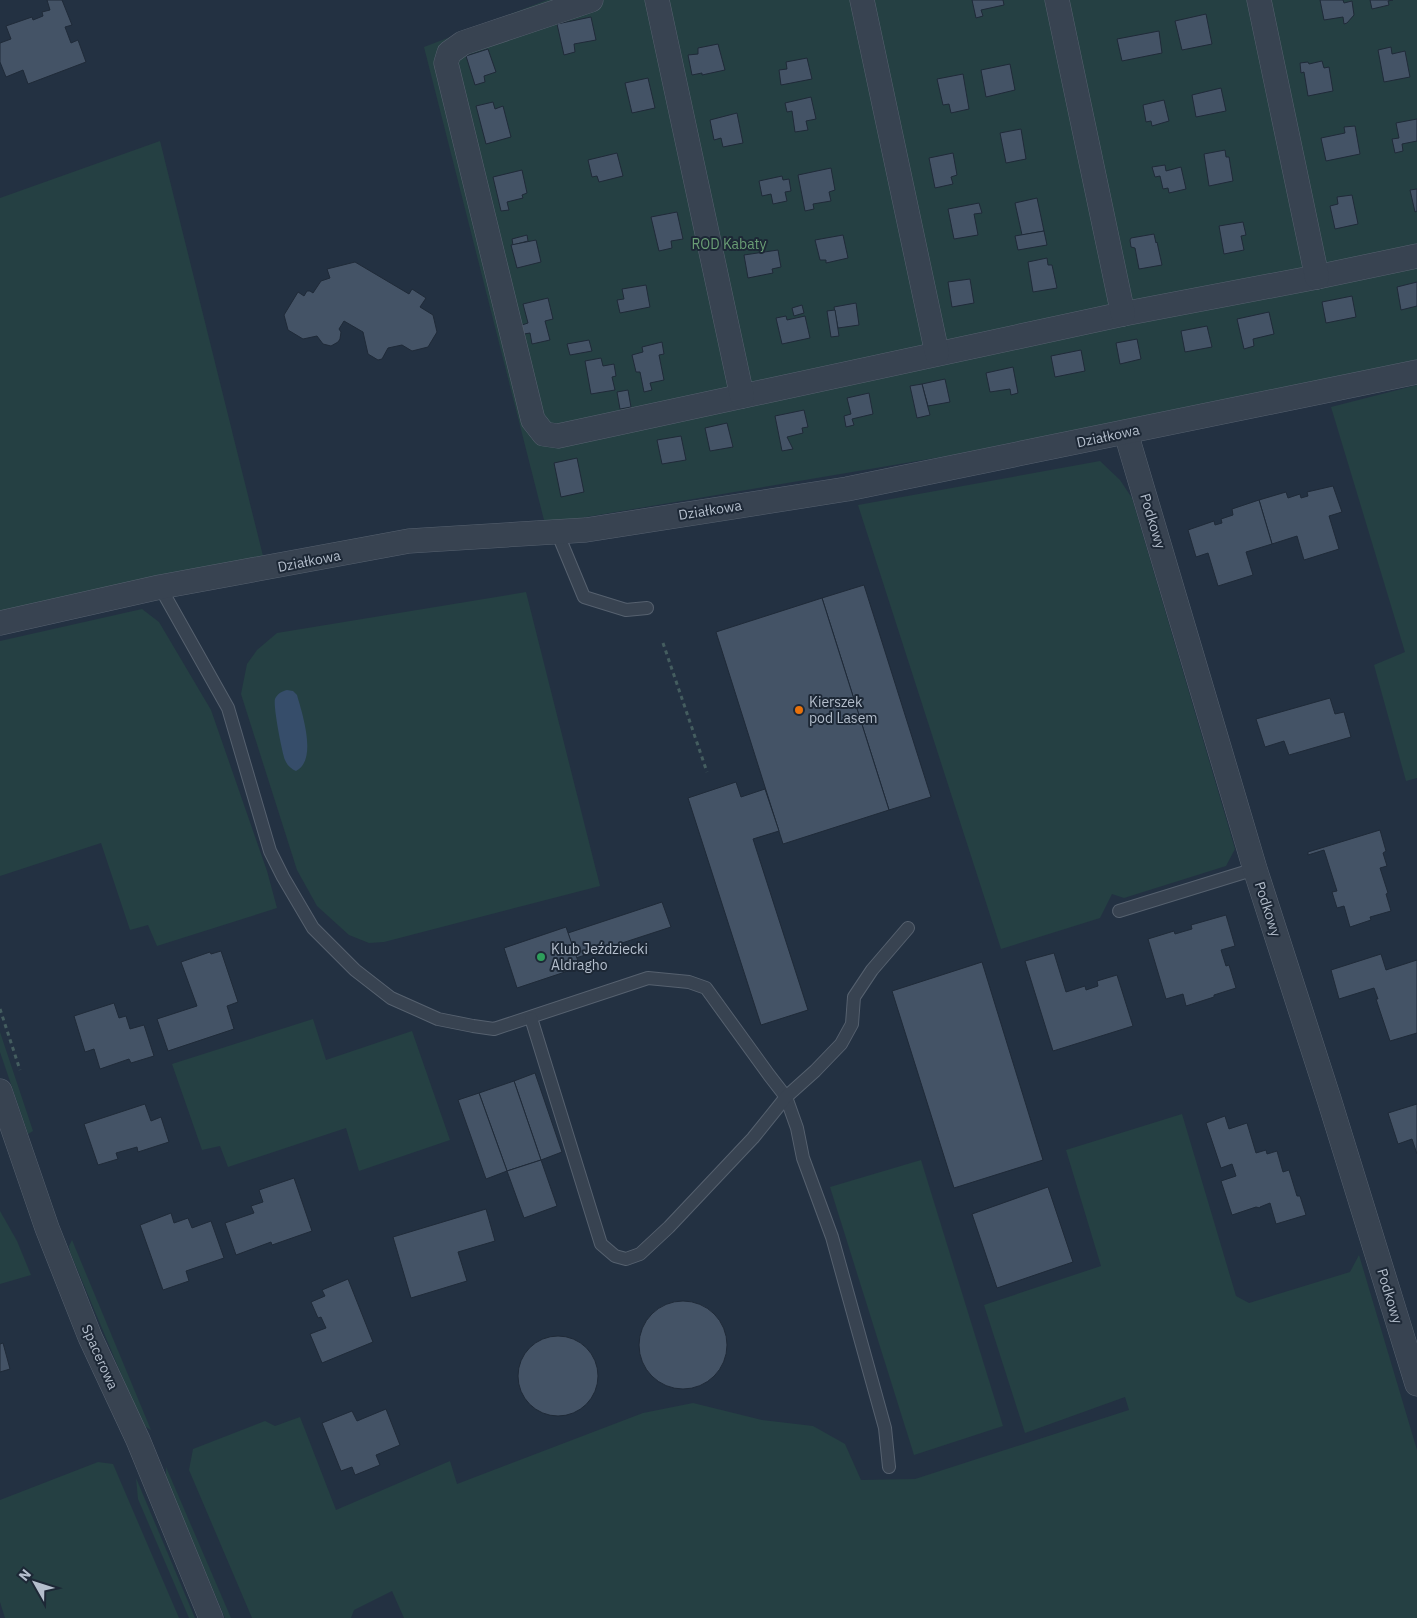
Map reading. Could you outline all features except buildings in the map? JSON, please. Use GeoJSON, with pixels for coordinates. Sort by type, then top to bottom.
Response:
{"type":"FeatureCollection","features":[{"type":"Feature","properties":{"kind":"street"},"geometry":{"type":"LineString","coordinates":[[591,0],[463,43],[450,53],[446,63],[533,420],[544,434],[558,436],[1123,314],[1417,256]]}},
{"type":"Feature","properties":{"kind":"street"},"geometry":{"type":"LineString","coordinates":[[656,0],[742,396]]}},
{"type":"Feature","properties":{"kind":"street"},"geometry":{"type":"LineString","coordinates":[[862,0],[937,354]]}},
{"type":"Feature","properties":{"kind":"street"},"geometry":{"type":"LineString","coordinates":[[1057,0],[1123,314]]}},
{"type":"Feature","properties":{"kind":"street"},"geometry":{"type":"LineString","coordinates":[[1259,0],[1317,277]]}},
{"type":"Feature","properties":{"kind":"street","name":"Działkowa"},"geometry":{"type":"LineString","coordinates":[[0,624],[160,587],[409,542],[586,530],[847,489],[1417,372]]}},
{"type":"Feature","properties":{"kind":"street","name":"Podkowy"},"geometry":{"type":"LineString","coordinates":[[1126,432],[1255,869],[1332,1107],[1417,1384]]}},
{"type":"Feature","properties":{"kind":"street","name":"Spacerowa"},"geometry":{"type":"LineString","coordinates":[[0,1092],[47,1228],[90,1337],[138,1440],[211,1618]]}},
{"type":"Feature","properties":{"kind":"lane"},"geometry":{"type":"LineString","coordinates":[[558,532],[584,597],[626,610],[647,608]]}},
{"type":"Feature","properties":{"kind":"lane"},"geometry":{"type":"LineString","coordinates":[[160,587],[228,708],[270,851],[282,877],[314,928],[355,970],[391,998],[438,1019],[494,1028],[531,1018],[648,978],[689,982],[706,988],[786,1097],[797,1128],[803,1158],[832,1236],[883,1419],[889,1467]]}},
{"type":"Feature","properties":{"kind":"lane"},"geometry":{"type":"LineString","coordinates":[[1119,911],[1255,869]]}},
{"type":"Feature","properties":{"kind":"lane"},"geometry":{"type":"LineString","coordinates":[[531,1018],[601,1244],[615,1256],[626,1259],[640,1254],[669,1227],[753,1138],[786,1097],[815,1072],[841,1044],[852,1024],[854,997],[872,970],[908,928]]}},
{"type":"Feature","properties":{"kind":"path"},"geometry":{"type":"LineString","coordinates":[[663,643],[706,772]]}},
{"type":"Feature","properties":{"kind":"path"},"geometry":{"type":"LineString","coordinates":[[0,1009],[20,1071]]}},
{"type":"Feature","properties":{"kind":"green space","name":"ROD Kabaty"},"geometry":{"type":"Polygon","coordinates":[[[547,0],[1417,0],[1417,360],[947,456],[545,524],[424,47],[547,0]]]}},
{"type":"Feature","properties":{"kind":"green space"},"geometry":{"type":"Polygon","coordinates":[[[160,141],[263,556],[0,612],[0,198],[160,141]]]}},
{"type":"Feature","properties":{"kind":"green space"},"geometry":{"type":"Polygon","coordinates":[[[1417,385],[1417,778],[1406,781],[1374,665],[1405,652],[1331,407],[1417,385]]]}},
{"type":"Feature","properties":{"kind":"green space"},"geometry":{"type":"Polygon","coordinates":[[[1100,461],[1120,480],[1132,498],[1235,849],[1226,866],[1124,898],[1112,894],[1100,918],[1001,949],[858,505],[1100,461]]]}},
{"type":"Feature","properties":{"kind":"green space"},"geometry":{"type":"Polygon","coordinates":[[[526,592],[600,886],[384,942],[369,943],[349,935],[317,906],[297,870],[241,694],[247,664],[257,650],[277,633],[526,592]]]}},
{"type":"Feature","properties":{"kind":"green space"},"geometry":{"type":"Polygon","coordinates":[[[142,609],[159,622],[211,710],[267,871],[277,908],[157,946],[148,925],[130,930],[101,843],[0,876],[0,641],[142,609]]]}},
{"type":"Feature","properties":{"kind":"green space"},"geometry":{"type":"Polygon","coordinates":[[[313,1019],[326,1060],[412,1031],[450,1140],[359,1171],[346,1128],[228,1167],[220,1146],[202,1150],[172,1064],[313,1019]]]}},
{"type":"Feature","properties":{"kind":"green space"},"geometry":{"type":"Polygon","coordinates":[[[0,1032],[33,1131],[28,1134],[0,1052],[0,1032]]]}},
{"type":"Feature","properties":{"kind":"green space"},"geometry":{"type":"Polygon","coordinates":[[[1182,1114],[1236,1296],[1249,1303],[1350,1272],[1359,1255],[1417,1450],[1417,1618],[404,1618],[392,1591],[354,1610],[351,1618],[252,1618],[189,1470],[193,1449],[265,1421],[275,1426],[300,1417],[336,1510],[450,1461],[457,1484],[643,1413],[693,1403],[762,1420],[813,1426],[845,1444],[861,1480],[915,1479],[1129,1410],[1125,1397],[1025,1433],[984,1305],[1101,1266],[1066,1150],[1182,1114]]]}},
{"type":"Feature","properties":{"kind":"green space"},"geometry":{"type":"Polygon","coordinates":[[[921,1160],[1003,1426],[914,1455],[830,1187],[921,1160]]]}},
{"type":"Feature","properties":{"kind":"green space"},"geometry":{"type":"Polygon","coordinates":[[[0,1211],[17,1241],[31,1275],[0,1284],[0,1211]]]}},
{"type":"Feature","properties":{"kind":"green space"},"geometry":{"type":"Polygon","coordinates":[[[72,1240],[151,1430],[140,1419],[70,1252],[69,1246],[72,1240]]]}},
{"type":"Feature","properties":{"kind":"green space"},"geometry":{"type":"Polygon","coordinates":[[[98,1462],[113,1464],[179,1618],[5,1618],[0,1602],[0,1500],[98,1462]]]}},
{"type":"Feature","properties":{"kind":"green space"},"geometry":{"type":"Polygon","coordinates":[[[166,1467],[231,1618],[225,1618],[166,1479],[166,1467]]]}},
{"type":"Feature","properties":{"kind":"green space"},"geometry":{"type":"Polygon","coordinates":[[[136,1478],[195,1618],[189,1618],[138,1499],[136,1478]]]}},
{"type":"Feature","properties":{"kind":"water"},"geometry":{"type":"Polygon","coordinates":[[[287,690],[293,691],[297,695],[307,736],[306,757],[303,765],[296,771],[289,767],[285,760],[275,710],[276,697],[287,690]]]}},
{"type":"Feature","properties":{"kind":"place","name":"Kierszek pod Lasem"},"geometry":{"type":"Point","coordinates":[799,710]}},
{"type":"Feature","properties":{"kind":"place","name":"Klub Jeździecki Aldragho"},"geometry":{"type":"Point","coordinates":[541,957]}}]}
